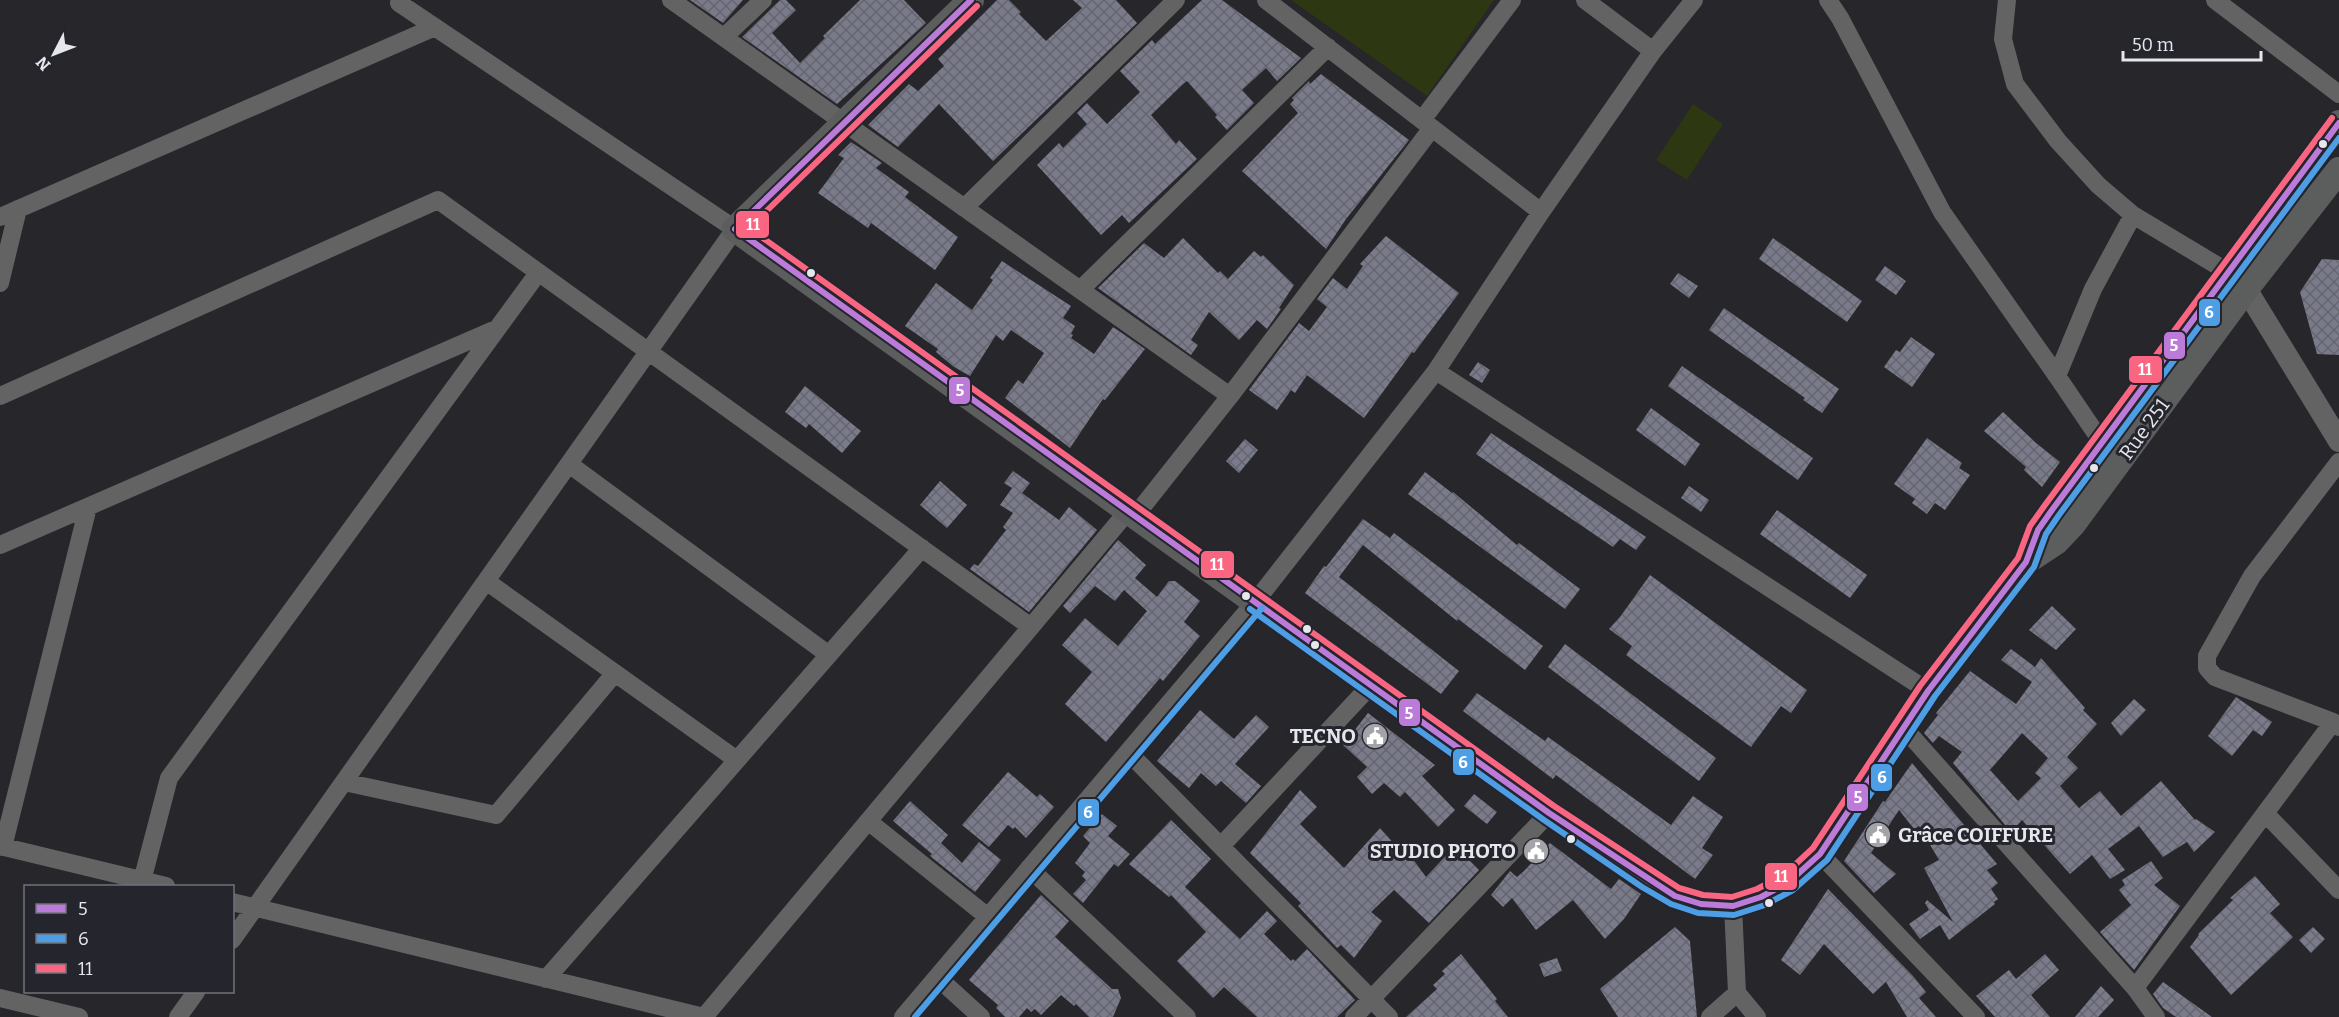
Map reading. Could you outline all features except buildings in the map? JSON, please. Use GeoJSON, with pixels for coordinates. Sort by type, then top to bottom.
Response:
{"type":"FeatureCollection","features":[{"type":"Feature","properties":{"kind":"main road"},"geometry":{"type":"LineString","coordinates":[[735,229],[971,0]]}},
{"type":"Feature","properties":{"kind":"main road","name":"Rue 251"},"geometry":{"type":"LineString","coordinates":[[735,229],[1549,813],[1675,896],[1701,904],[1733,906],[1761,897],[1789,882],[1820,854],[1928,691],[2026,562],[2038,530],[2101,441],[2339,123]]}},
{"type":"Feature","properties":{"kind":"main road","name":"Rue 251"},"geometry":{"type":"LineString","coordinates":[[2026,562],[2056,542],[2073,524],[2246,289],[2339,170]]}},
{"type":"Feature","properties":{"kind":"street"},"geometry":{"type":"LineString","coordinates":[[671,0],[1230,396]]}},
{"type":"Feature","properties":{"kind":"street"},"geometry":{"type":"LineString","coordinates":[[724,37],[763,0]]}},
{"type":"Feature","properties":{"kind":"street"},"geometry":{"type":"LineString","coordinates":[[964,208],[1176,0]]}},
{"type":"Feature","properties":{"kind":"street"},"geometry":{"type":"LineString","coordinates":[[1266,0],[1540,212]]}},
{"type":"Feature","properties":{"kind":"street"},"geometry":{"type":"LineString","coordinates":[[234,903],[704,1017],[1031,627],[1132,514],[1230,396],[1427,124],[1512,0]]}},
{"type":"Feature","properties":{"kind":"street"},"geometry":{"type":"LineString","coordinates":[[1586,0],[1653,51]]}},
{"type":"Feature","properties":{"kind":"street"},"geometry":{"type":"LineString","coordinates":[[903,1017],[1255,602],[1436,370],[1540,212],[1653,51],[1694,0]]}},
{"type":"Feature","properties":{"kind":"street"},"geometry":{"type":"LineString","coordinates":[[1828,0],[1840,18],[1941,212],[2101,441]]}},
{"type":"Feature","properties":{"kind":"street"},"geometry":{"type":"LineString","coordinates":[[2007,0],[2003,39],[2015,84],[2058,141],[2098,185],[2133,215],[2228,272],[2246,289],[2339,441]]}},
{"type":"Feature","properties":{"kind":"street"},"geometry":{"type":"LineString","coordinates":[[2215,0],[2339,94]]}},
{"type":"Feature","properties":{"kind":"street"},"geometry":{"type":"LineString","coordinates":[[234,937],[735,229],[400,2]]}},
{"type":"Feature","properties":{"kind":"street"},"geometry":{"type":"LineString","coordinates":[[0,217],[435,27]]}},
{"type":"Feature","properties":{"kind":"street"},"geometry":{"type":"LineString","coordinates":[[1080,290],[1328,47]]}},
{"type":"Feature","properties":{"kind":"street"},"geometry":{"type":"LineString","coordinates":[[0,396],[438,200],[1031,627]]}},
{"type":"Feature","properties":{"kind":"street"},"geometry":{"type":"LineString","coordinates":[[0,283],[18,209]]}},
{"type":"Feature","properties":{"kind":"street"},"geometry":{"type":"LineString","coordinates":[[2056,376],[2093,289],[2133,215]]}},
{"type":"Feature","properties":{"kind":"street"},"geometry":{"type":"LineString","coordinates":[[142,881],[169,778],[538,273]]}},
{"type":"Feature","properties":{"kind":"street"},"geometry":{"type":"LineString","coordinates":[[0,545],[497,329]]}},
{"type":"Feature","properties":{"kind":"street"},"geometry":{"type":"LineString","coordinates":[[1436,370],[1928,691]]}},
{"type":"Feature","properties":{"kind":"street"},"geometry":{"type":"LineString","coordinates":[[2135,988],[2265,813],[2336,725],[2215,677],[2208,668],[2207,656],[2252,576],[2339,462]]}},
{"type":"Feature","properties":{"kind":"street"},"geometry":{"type":"LineString","coordinates":[[569,464],[829,655]]}},
{"type":"Feature","properties":{"kind":"street"},"geometry":{"type":"LineString","coordinates":[[88,507],[2,847],[161,885]]}},
{"type":"Feature","properties":{"kind":"street"},"geometry":{"type":"LineString","coordinates":[[546,979],[922,548]]}},
{"type":"Feature","properties":{"kind":"street"},"geometry":{"type":"LineString","coordinates":[[486,581],[737,760]]}},
{"type":"Feature","properties":{"kind":"street"},"geometry":{"type":"LineString","coordinates":[[344,782],[496,815],[615,673]]}},
{"type":"Feature","properties":{"kind":"street"},"geometry":{"type":"LineString","coordinates":[[1222,845],[1371,685]]}},
{"type":"Feature","properties":{"kind":"street"},"geometry":{"type":"LineString","coordinates":[[1903,727],[2135,988],[2156,1017]]}},
{"type":"Feature","properties":{"kind":"street"},"geometry":{"type":"LineString","coordinates":[[1128,752],[1389,1017]]}},
{"type":"Feature","properties":{"kind":"street"},"geometry":{"type":"LineString","coordinates":[[1354,1017],[1549,813]]}},
{"type":"Feature","properties":{"kind":"street"},"geometry":{"type":"LineString","coordinates":[[2265,813],[2339,890]]}},
{"type":"Feature","properties":{"kind":"street"},"geometry":{"type":"LineString","coordinates":[[868,821],[988,917]]}},
{"type":"Feature","properties":{"kind":"street"},"geometry":{"type":"LineString","coordinates":[[1820,854],[1976,1017]]}},
{"type":"Feature","properties":{"kind":"street"},"geometry":{"type":"LineString","coordinates":[[1029,868],[1187,1017]]}},
{"type":"Feature","properties":{"kind":"street"},"geometry":{"type":"LineString","coordinates":[[1733,906],[1737,993],[1757,1017]]}},
{"type":"Feature","properties":{"kind":"street"},"geometry":{"type":"LineString","coordinates":[[937,977],[981,1017]]}},
{"type":"Feature","properties":{"kind":"street"},"geometry":{"type":"LineString","coordinates":[[178,1017],[195,993]]}},
{"type":"Feature","properties":{"kind":"street"},"geometry":{"type":"LineString","coordinates":[[1710,1017],[1737,993]]}},
{"type":"Feature","properties":{"kind":"street"},"geometry":{"type":"LineString","coordinates":[[0,998],[79,1017]]}},
{"type":"Feature","properties":{"kind":"green space"},"geometry":{"type":"Polygon","coordinates":[[[1291,0],[1494,0],[1427,96],[1291,0]]]}},
{"type":"Feature","properties":{"kind":"green space"},"geometry":{"type":"Polygon","coordinates":[[[1693,104],[1723,124],[1687,180],[1656,160],[1693,104]]]}},
{"type":"Feature","properties":{"kind":"transit line","name":"5"},"geometry":{"type":"LineString","coordinates":[[735,229],[971,0]]}},
{"type":"Feature","properties":{"kind":"transit line","name":"11"},"geometry":{"type":"LineString","coordinates":[[977,6],[749,228],[1554,806],[1679,888],[1703,895],[1732,897],[1757,889],[1784,875],[1813,848],[1920,686],[2018,558],[2030,526],[2332,118]]}},
{"type":"Feature","properties":{"kind":"transit line","name":"5"},"geometry":{"type":"LineString","coordinates":[[735,229],[1549,813],[1675,896],[1701,904],[1733,906],[1761,897],[1789,882],[1820,854],[1928,691],[2026,562],[2038,530],[2052,510],[2339,123]]}},
{"type":"Feature","properties":{"kind":"transit line","name":"6"},"geometry":{"type":"LineString","coordinates":[[1250,609],[1544,820],[1642,887],[1671,904],[1698,913],[1734,915],[1765,905],[1793,890],[1827,860],[1935,696],[2034,567],[2046,534],[2059,515],[2339,138]]}},
{"type":"Feature","properties":{"kind":"transit line","name":"6"},"geometry":{"type":"LineString","coordinates":[[915,1017],[1262,608]]}},
{"type":"Feature","properties":{"kind":"place","name":"TECNO"},"geometry":{"type":"Point","coordinates":[1375,736]}},
{"type":"Feature","properties":{"kind":"place","name":"Grâce COIFFURE"},"geometry":{"type":"Point","coordinates":[1878,835]}},
{"type":"Feature","properties":{"kind":"place","name":"STUDIO PHOTO"},"geometry":{"type":"Point","coordinates":[1536,851]}}]}
